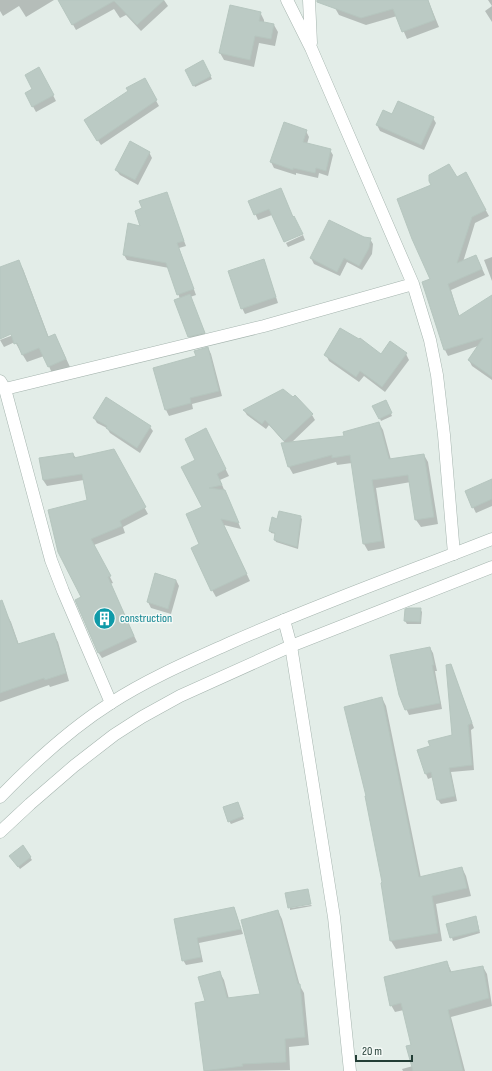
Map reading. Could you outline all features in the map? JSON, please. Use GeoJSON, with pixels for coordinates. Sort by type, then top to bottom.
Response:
{"type":"FeatureCollection","features":[{"type":"Feature","properties":{"kind":"street"},"geometry":{"type":"LineString","coordinates":[[287,0],[311,48],[413,284],[430,340],[437,375],[444,435],[454,554]]}},
{"type":"Feature","properties":{"kind":"street"},"geometry":{"type":"LineString","coordinates":[[309,0],[311,48]]}},
{"type":"Feature","properties":{"kind":"street"},"geometry":{"type":"LineString","coordinates":[[111,703],[63,591],[52,560],[2,385],[264,326],[413,284]]}},
{"type":"Feature","properties":{"kind":"street"},"geometry":{"type":"LineString","coordinates":[[2,792],[69,733],[111,703],[163,674],[284,620],[492,539]]}},
{"type":"Feature","properties":{"kind":"street"},"geometry":{"type":"LineString","coordinates":[[0,832],[74,766],[114,735],[142,717],[180,696],[291,646],[492,567]]}},
{"type":"Feature","properties":{"kind":"street"},"geometry":{"type":"LineString","coordinates":[[284,620],[291,646],[334,917],[350,1071]]}},
{"type":"Feature","properties":{"kind":"building"},"geometry":{"type":"Polygon","coordinates":[[[58,0],[164,0],[137,25],[114,1],[72,25],[58,0]]]}},
{"type":"Feature","properties":{"kind":"building"},"geometry":{"type":"Polygon","coordinates":[[[317,0],[428,0],[435,20],[402,32],[393,9],[361,18],[317,2],[317,0]]]}},
{"type":"Feature","properties":{"kind":"building"},"geometry":{"type":"Polygon","coordinates":[[[230,5],[261,12],[259,21],[274,24],[271,39],[255,36],[250,60],[219,53],[230,5]]]}},
{"type":"Feature","properties":{"kind":"building"},"geometry":{"type":"Polygon","coordinates":[[[203,60],[211,76],[193,86],[185,70],[203,60]]]}},
{"type":"Feature","properties":{"kind":"building"},"geometry":{"type":"Polygon","coordinates":[[[39,67],[54,95],[32,107],[25,93],[32,89],[25,75],[39,67]]]}},
{"type":"Feature","properties":{"kind":"building"},"geometry":{"type":"Polygon","coordinates":[[[145,78],[157,100],[97,141],[84,120],[128,91],[126,88],[145,78]]]}},
{"type":"Feature","properties":{"kind":"building"},"geometry":{"type":"Polygon","coordinates":[[[398,101],[434,117],[421,145],[376,125],[383,110],[392,114],[398,101]]]}},
{"type":"Feature","properties":{"kind":"building"},"geometry":{"type":"Polygon","coordinates":[[[284,122],[307,130],[303,142],[331,149],[326,171],[316,168],[315,173],[293,168],[293,170],[270,162],[284,122]]]}},
{"type":"Feature","properties":{"kind":"building"},"geometry":{"type":"Polygon","coordinates":[[[130,141],[150,152],[135,180],[115,170],[130,141]]]}},
{"type":"Feature","properties":{"kind":"building"},"geometry":{"type":"Polygon","coordinates":[[[449,164],[457,177],[466,172],[486,210],[472,217],[457,263],[476,255],[482,269],[448,284],[459,316],[492,295],[492,377],[468,360],[483,338],[444,350],[422,282],[430,279],[412,239],[397,199],[431,185],[429,175],[449,164]]]}},
{"type":"Feature","properties":{"kind":"building"},"geometry":{"type":"Polygon","coordinates":[[[281,188],[293,217],[294,216],[303,234],[284,242],[269,209],[254,215],[248,201],[281,188]]]}},
{"type":"Feature","properties":{"kind":"building"},"geometry":{"type":"Polygon","coordinates":[[[167,192],[184,241],[177,243],[194,289],[177,295],[166,263],[123,255],[128,223],[140,226],[135,211],[142,208],[139,201],[167,192]]]}},
{"type":"Feature","properties":{"kind":"building"},"geometry":{"type":"Polygon","coordinates":[[[329,220],[364,237],[371,238],[369,248],[359,266],[344,258],[337,272],[310,258],[329,220]]]}},
{"type":"Feature","properties":{"kind":"building"},"geometry":{"type":"Polygon","coordinates":[[[264,259],[276,297],[241,309],[228,271],[264,259]]]}},
{"type":"Feature","properties":{"kind":"building"},"geometry":{"type":"Polygon","coordinates":[[[19,260],[48,337],[55,334],[66,359],[48,367],[39,348],[22,355],[17,343],[14,344],[11,334],[0,339],[0,267],[19,260]]]}},
{"type":"Feature","properties":{"kind":"building"},"geometry":{"type":"Polygon","coordinates":[[[190,294],[205,333],[188,337],[174,300],[190,294]]]}},
{"type":"Feature","properties":{"kind":"building"},"geometry":{"type":"Polygon","coordinates":[[[340,328],[359,339],[360,338],[381,354],[390,341],[407,353],[382,387],[360,371],[356,377],[324,355],[340,328]]]}},
{"type":"Feature","properties":{"kind":"building"},"geometry":{"type":"Polygon","coordinates":[[[208,347],[219,391],[190,398],[191,403],[165,410],[153,368],[196,356],[194,351],[208,347]]]}},
{"type":"Feature","properties":{"kind":"building"},"geometry":{"type":"Polygon","coordinates":[[[283,389],[293,397],[295,395],[313,414],[284,441],[265,420],[262,424],[243,410],[283,389]]]}},
{"type":"Feature","properties":{"kind":"building"},"geometry":{"type":"Polygon","coordinates":[[[106,397],[151,426],[137,448],[106,428],[107,426],[93,418],[106,397]]]}},
{"type":"Feature","properties":{"kind":"building"},"geometry":{"type":"Polygon","coordinates":[[[386,400],[392,413],[379,419],[372,406],[386,400]]]}},
{"type":"Feature","properties":{"kind":"building"},"geometry":{"type":"Polygon","coordinates":[[[379,422],[389,459],[424,454],[434,517],[415,520],[408,475],[372,480],[382,541],[363,544],[350,455],[332,458],[332,455],[288,467],[281,443],[344,436],[343,432],[379,422]]]}},
{"type":"Feature","properties":{"kind":"building"},"geometry":{"type":"Polygon","coordinates":[[[206,428],[226,469],[217,474],[222,485],[209,488],[225,490],[239,523],[221,519],[247,574],[211,591],[191,548],[199,544],[186,514],[202,507],[181,467],[195,460],[185,439],[206,428]]]}},
{"type":"Feature","properties":{"kind":"building"},"geometry":{"type":"Polygon","coordinates":[[[114,449],[146,507],[120,521],[122,526],[91,539],[111,576],[108,577],[134,636],[98,653],[75,600],[81,597],[58,552],[48,510],[87,500],[82,474],[43,480],[39,458],[73,453],[74,458],[114,449]]]}},
{"type":"Feature","properties":{"kind":"building"},"geometry":{"type":"Polygon","coordinates":[[[492,479],[492,499],[472,508],[465,491],[492,479]]]}},
{"type":"Feature","properties":{"kind":"building"},"geometry":{"type":"Polygon","coordinates":[[[279,511],[301,516],[297,547],[274,540],[275,533],[269,531],[272,517],[277,519],[279,511]]]}},
{"type":"Feature","properties":{"kind":"building"},"geometry":{"type":"Polygon","coordinates":[[[155,573],[176,580],[168,609],[147,602],[155,573]]]}},
{"type":"Feature","properties":{"kind":"building"},"geometry":{"type":"Polygon","coordinates":[[[2,600],[18,644],[54,633],[66,673],[45,680],[44,678],[0,693],[0,601],[2,600]]]}},
{"type":"Feature","properties":{"kind":"building"},"geometry":{"type":"Polygon","coordinates":[[[421,608],[420,622],[404,621],[405,609],[421,608]]]}},
{"type":"Feature","properties":{"kind":"building"},"geometry":{"type":"Polygon","coordinates":[[[430,647],[440,703],[405,710],[399,695],[390,655],[430,647]]]}},
{"type":"Feature","properties":{"kind":"building"},"geometry":{"type":"Polygon","coordinates":[[[451,664],[472,723],[468,725],[472,765],[449,768],[455,796],[437,800],[431,772],[425,774],[417,750],[430,746],[428,741],[452,735],[446,665],[451,664]]]}},
{"type":"Feature","properties":{"kind":"building"},"geometry":{"type":"Polygon","coordinates":[[[382,697],[419,877],[462,867],[467,888],[432,896],[438,933],[390,941],[382,882],[366,796],[344,707],[382,697]]]}},
{"type":"Feature","properties":{"kind":"building"},"geometry":{"type":"Polygon","coordinates":[[[238,802],[243,816],[228,822],[223,807],[238,802]]]}},
{"type":"Feature","properties":{"kind":"building"},"geometry":{"type":"Polygon","coordinates":[[[23,845],[31,857],[18,867],[9,856],[23,845]]]}},
{"type":"Feature","properties":{"kind":"building"},"geometry":{"type":"Polygon","coordinates":[[[308,889],[311,904],[288,908],[285,893],[308,889]]]}},
{"type":"Feature","properties":{"kind":"building"},"geometry":{"type":"Polygon","coordinates":[[[234,907],[241,929],[197,938],[201,957],[182,961],[174,919],[234,907]]]}},
{"type":"Feature","properties":{"kind":"building"},"geometry":{"type":"Polygon","coordinates":[[[278,910],[298,984],[300,984],[305,1037],[285,1039],[286,1062],[242,1064],[243,1066],[204,1071],[195,1003],[205,1001],[198,977],[220,971],[227,998],[260,994],[241,920],[278,910]]]}},
{"type":"Feature","properties":{"kind":"building"},"geometry":{"type":"Polygon","coordinates":[[[476,916],[479,931],[450,938],[446,924],[476,916]]]}},
{"type":"Feature","properties":{"kind":"building"},"geometry":{"type":"Polygon","coordinates":[[[447,961],[450,972],[483,966],[489,998],[448,1010],[463,1071],[413,1071],[406,1046],[411,1045],[401,1003],[390,1006],[384,977],[447,961]]]}},
{"type":"Feature","properties":{"kind":"place","name":"construction"},"geometry":{"type":"Point","coordinates":[104,618]}}]}
